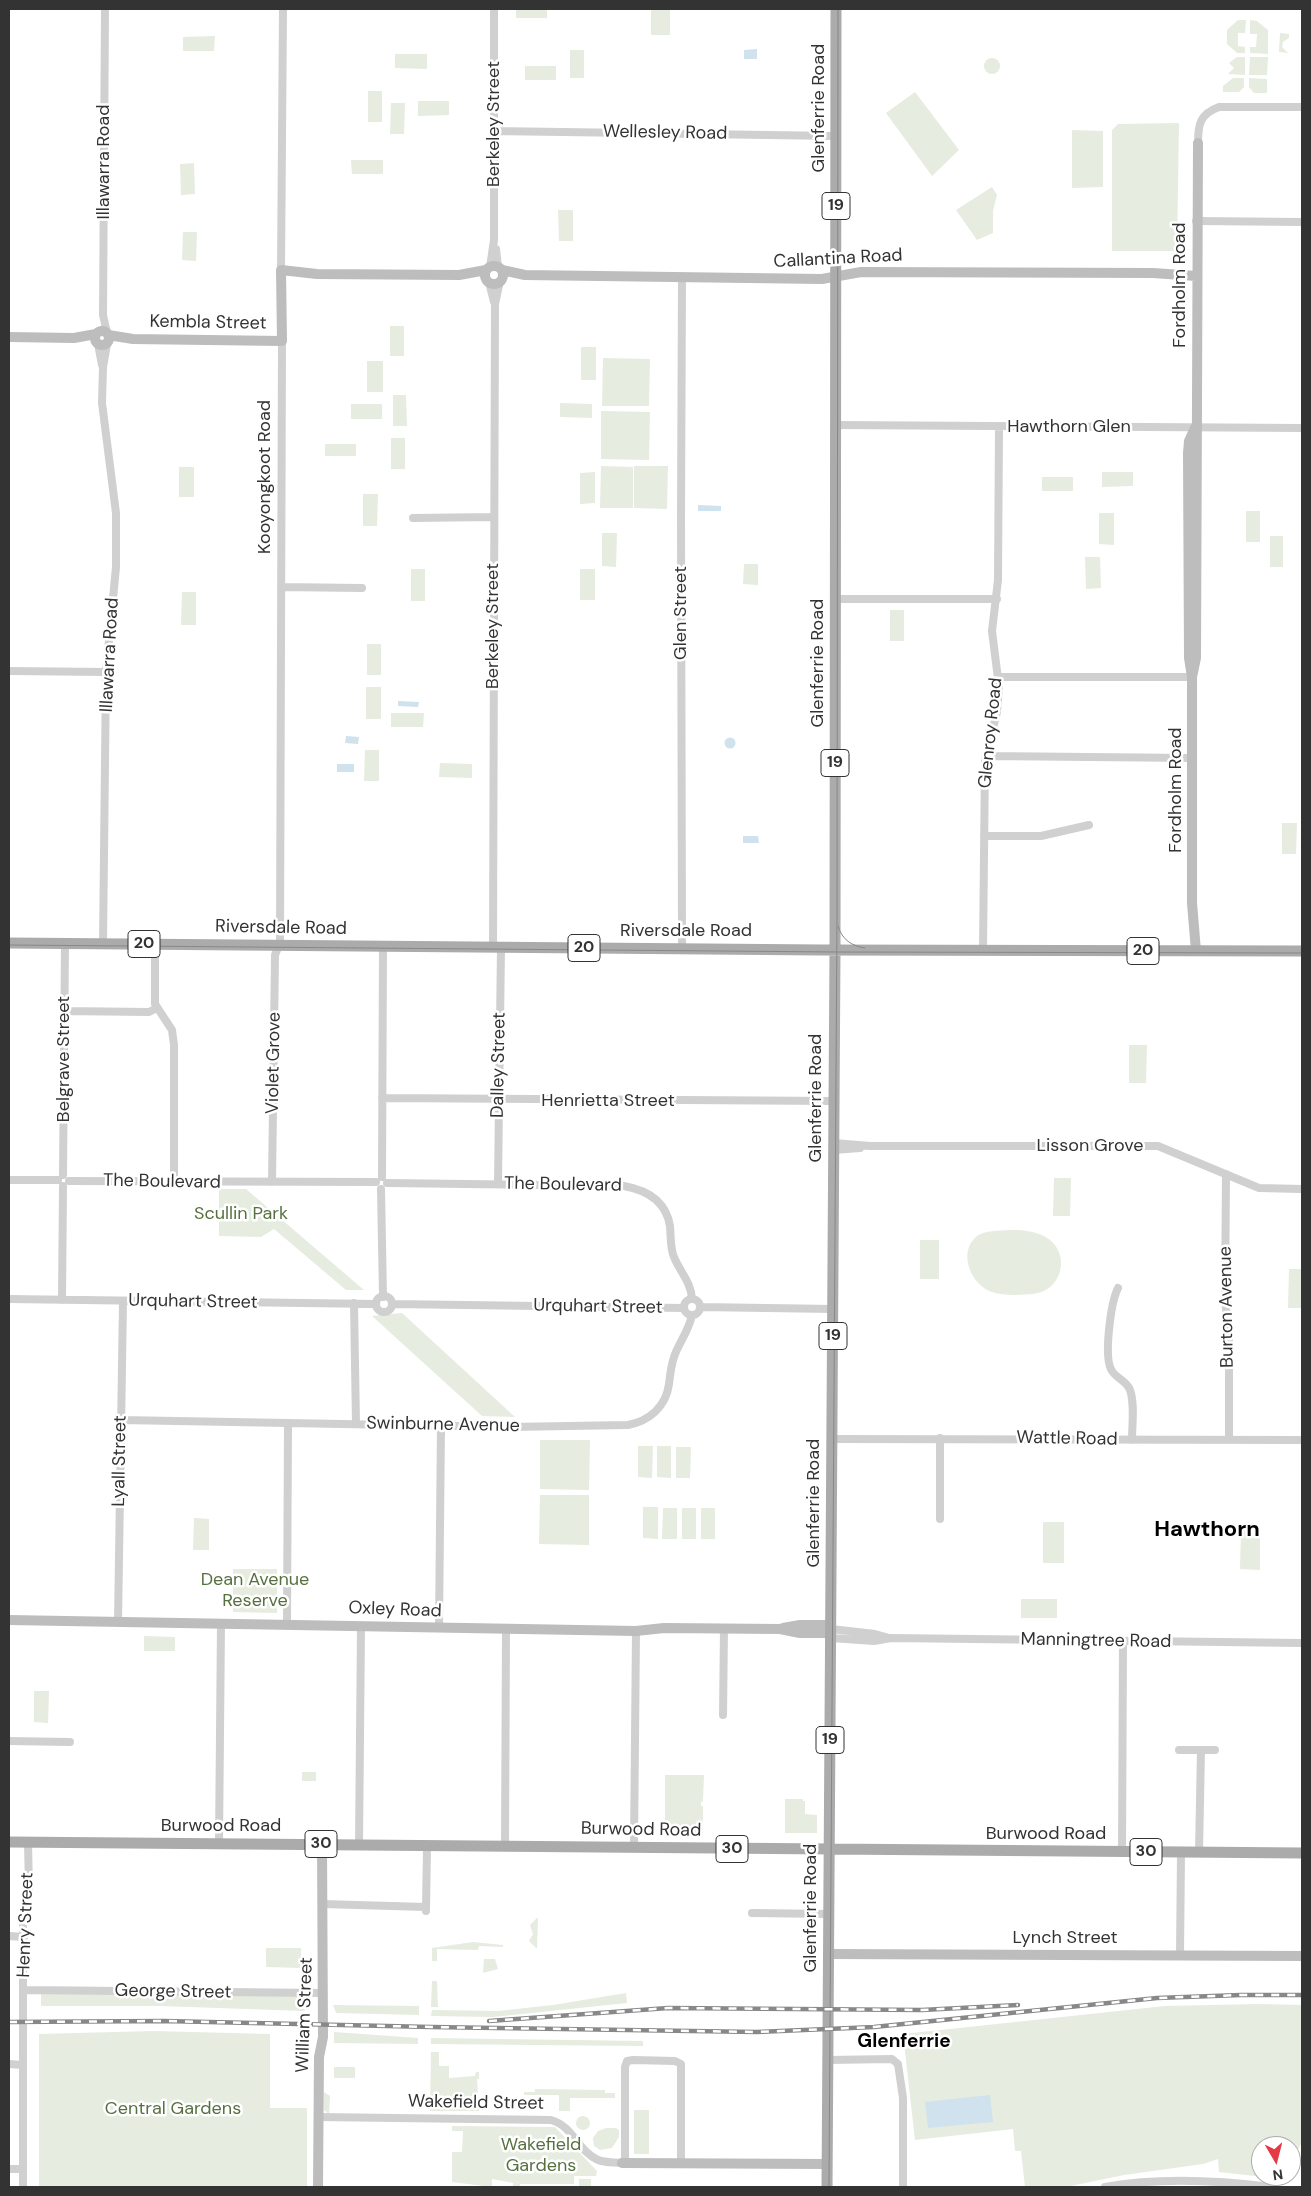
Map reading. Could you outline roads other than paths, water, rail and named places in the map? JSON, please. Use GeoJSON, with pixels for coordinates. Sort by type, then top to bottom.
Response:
{"type":"FeatureCollection","features":[{"type":"Feature","properties":{"kind":"main road","name":"Glenferrie Road"},"geometry":{"type":"LineString","coordinates":[[827,2187],[835,950],[836,9]]}},
{"type":"Feature","properties":{"kind":"main road","name":"Riversdale Road"},"geometry":{"type":"LineString","coordinates":[[9,943],[983,951],[1302,951]]}},
{"type":"Feature","properties":{"kind":"main road","name":"Burwood Road"},"geometry":{"type":"LineString","coordinates":[[9,1842],[1302,1853]]}},
{"type":"Feature","properties":{"kind":"street","name":"Illawarra Road"},"geometry":{"type":"LineString","coordinates":[[104,944],[106,672],[116,567],[116,513],[102,403],[105,9]]}},
{"type":"Feature","properties":{"kind":"street","name":"Kooyongkoot Road"},"geometry":{"type":"LineString","coordinates":[[279,945],[283,9]]}},
{"type":"Feature","properties":{"kind":"street","name":"Berkeley Street"},"geometry":{"type":"LineString","coordinates":[[494,9],[493,518],[497,947]]}},
{"type":"Feature","properties":{"kind":"street"},"geometry":{"type":"LineString","coordinates":[[1198,143],[1198,125],[1201,119],[1206,113],[1219,107],[1302,107]]}},
{"type":"Feature","properties":{"kind":"street","name":"Wellesley Road"},"geometry":{"type":"LineString","coordinates":[[494,131],[836,136]]}},
{"type":"Feature","properties":{"kind":"street","name":"Fordholm Road"},"geometry":{"type":"LineString","coordinates":[[1191,951],[1192,677],[1196,658],[1196,221],[1198,143]]}},
{"type":"Feature","properties":{"kind":"street"},"geometry":{"type":"LineString","coordinates":[[1196,221],[1302,222]]}},
{"type":"Feature","properties":{"kind":"street","name":"Callantina Road"},"geometry":{"type":"LineString","coordinates":[[281,274],[304,271],[317,274],[822,279],[861,272],[1153,273],[1166,270],[1196,272]]}},
{"type":"Feature","properties":{"kind":"street","name":"Glen Street"},"geometry":{"type":"LineString","coordinates":[[682,278],[682,949]]}},
{"type":"Feature","properties":{"kind":"street","name":"Kembla Street"},"geometry":{"type":"LineString","coordinates":[[9,337],[282,341]]}},
{"type":"Feature","properties":{"kind":"street","name":"Hawthorn Glen"},"geometry":{"type":"LineString","coordinates":[[836,425],[1302,428]]}},
{"type":"Feature","properties":{"kind":"street","name":"Glenroy Road"},"geometry":{"type":"LineString","coordinates":[[983,951],[986,756],[997,712],[999,677],[992,640],[996,599],[999,426]]}},
{"type":"Feature","properties":{"kind":"street"},"geometry":{"type":"LineString","coordinates":[[413,518],[493,518]]}},
{"type":"Feature","properties":{"kind":"street"},"geometry":{"type":"LineString","coordinates":[[281,587],[362,588]]}},
{"type":"Feature","properties":{"kind":"street"},"geometry":{"type":"LineString","coordinates":[[836,599],[996,599]]}},
{"type":"Feature","properties":{"kind":"street"},"geometry":{"type":"LineString","coordinates":[[9,671],[106,672]]}},
{"type":"Feature","properties":{"kind":"street"},"geometry":{"type":"LineString","coordinates":[[999,677],[1192,677]]}},
{"type":"Feature","properties":{"kind":"street"},"geometry":{"type":"LineString","coordinates":[[986,756],[1192,758]]}},
{"type":"Feature","properties":{"kind":"street"},"geometry":{"type":"LineString","coordinates":[[984,836],[1041,836],[1089,824]]}},
{"type":"Feature","properties":{"kind":"street","name":"Belgrave Street"},"geometry":{"type":"LineString","coordinates":[[62,1300],[65,943]]}},
{"type":"Feature","properties":{"kind":"street"},"geometry":{"type":"LineString","coordinates":[[155,944],[156,1008],[172,1030],[174,1045],[174,1182]]}},
{"type":"Feature","properties":{"kind":"street","name":"Violet Grove"},"geometry":{"type":"LineString","coordinates":[[272,1182],[275,955],[279,945]]}},
{"type":"Feature","properties":{"kind":"street"},"geometry":{"type":"LineString","coordinates":[[382,1297],[390,1299],[392,1304],[384,1312],[376,1304],[382,1297],[383,946]]}},
{"type":"Feature","properties":{"kind":"street","name":"Dalley Street"},"geometry":{"type":"LineString","coordinates":[[497,947],[498,1184]]}},
{"type":"Feature","properties":{"kind":"street"},"geometry":{"type":"LineString","coordinates":[[64,1011],[146,1012],[156,1008]]}},
{"type":"Feature","properties":{"kind":"street","name":"Henrietta Street"},"geometry":{"type":"LineString","coordinates":[[382,1098],[834,1101]]}},
{"type":"Feature","properties":{"kind":"street","name":"Lisson Grove"},"geometry":{"type":"LineString","coordinates":[[834,1147],[1158,1146],[1259,1188],[1302,1188]]}},
{"type":"Feature","properties":{"kind":"street","name":"Burton Avenue"},"geometry":{"type":"LineString","coordinates":[[1226,1174],[1225,1300],[1228,1335],[1229,1440]]}},
{"type":"Feature","properties":{"kind":"street","name":"The Boulevard"},"geometry":{"type":"LineString","coordinates":[[9,1180],[624,1186],[640,1189],[654,1197],[664,1208],[670,1224],[673,1255],[691,1289],[692,1299]]}},
{"type":"Feature","properties":{"kind":"street"},"geometry":{"type":"LineString","coordinates":[[1118,1288],[1113,1300],[1109,1323],[1109,1364],[1112,1371],[1128,1385],[1131,1393],[1132,1440]]}},
{"type":"Feature","properties":{"kind":"street","name":"Urquhart Street"},"geometry":{"type":"LineString","coordinates":[[9,1299],[376,1304]]}},
{"type":"Feature","properties":{"kind":"street"},"geometry":{"type":"LineString","coordinates":[[692,1299],[700,1307],[692,1315],[686,1312],[684,1308],[685,1303],[692,1299]]}},
{"type":"Feature","properties":{"kind":"street","name":"Lyall Street"},"geometry":{"type":"LineString","coordinates":[[118,1622],[123,1301]]}},
{"type":"Feature","properties":{"kind":"street"},"geometry":{"type":"LineString","coordinates":[[354,1303],[356,1424]]}},
{"type":"Feature","properties":{"kind":"street","name":"Urquhart Street"},"geometry":{"type":"LineString","coordinates":[[392,1304],[684,1308]]}},
{"type":"Feature","properties":{"kind":"street"},"geometry":{"type":"LineString","coordinates":[[700,1307],[833,1309]]}},
{"type":"Feature","properties":{"kind":"street","name":"Swinburne Avenue"},"geometry":{"type":"LineString","coordinates":[[121,1420],[288,1424],[628,1426],[645,1420],[659,1409],[664,1401],[668,1392],[673,1358],[690,1326],[692,1315]]}},
{"type":"Feature","properties":{"kind":"street"},"geometry":{"type":"LineString","coordinates":[[287,1624],[288,1424]]}},
{"type":"Feature","properties":{"kind":"street"},"geometry":{"type":"LineString","coordinates":[[439,1628],[441,1425]]}},
{"type":"Feature","properties":{"kind":"street"},"geometry":{"type":"LineString","coordinates":[[940,1438],[940,1519]]}},
{"type":"Feature","properties":{"kind":"street","name":"Wattle Road"},"geometry":{"type":"LineString","coordinates":[[832,1439],[1302,1440]]}},
{"type":"Feature","properties":{"kind":"street","name":"Oxley Road"},"geometry":{"type":"LineString","coordinates":[[9,1620],[636,1631],[664,1628],[780,1629],[800,1633],[831,1631]]}},
{"type":"Feature","properties":{"kind":"street"},"geometry":{"type":"LineString","coordinates":[[219,1843],[221,1623]]}},
{"type":"Feature","properties":{"kind":"street"},"geometry":{"type":"LineString","coordinates":[[359,1845],[361,1626]]}},
{"type":"Feature","properties":{"kind":"street"},"geometry":{"type":"LineString","coordinates":[[723,1715],[724,1628]]}},
{"type":"Feature","properties":{"kind":"street"},"geometry":{"type":"LineString","coordinates":[[505,1846],[506,1629]]}},
{"type":"Feature","properties":{"kind":"street"},"geometry":{"type":"LineString","coordinates":[[634,1847],[636,1631]]}},
{"type":"Feature","properties":{"kind":"street","name":"Manningtree Road"},"geometry":{"type":"LineString","coordinates":[[831,1631],[875,1634],[891,1638],[1302,1643]]}},
{"type":"Feature","properties":{"kind":"street"},"geometry":{"type":"LineString","coordinates":[[1122,1852],[1123,1642]]}},
{"type":"Feature","properties":{"kind":"street"},"geometry":{"type":"LineString","coordinates":[[9,1741],[70,1742]]}},
{"type":"Feature","properties":{"kind":"street"},"geometry":{"type":"LineString","coordinates":[[1179,1750],[1215,1750]]}},
{"type":"Feature","properties":{"kind":"street"},"geometry":{"type":"LineString","coordinates":[[1199,1852],[1201,1750]]}},
{"type":"Feature","properties":{"kind":"street","name":"Henry Street"},"geometry":{"type":"LineString","coordinates":[[23,2187],[23,1909],[29,1890],[28,1842]]}},
{"type":"Feature","properties":{"kind":"street","name":"William Street"},"geometry":{"type":"LineString","coordinates":[[318,2187],[319,2057],[322,2044],[323,1993],[322,1844]]}},
{"type":"Feature","properties":{"kind":"street"},"geometry":{"type":"LineString","coordinates":[[322,1904],[426,1909],[427,1845]]}},
{"type":"Feature","properties":{"kind":"street"},"geometry":{"type":"LineString","coordinates":[[1180,1955],[1181,1852]]}},
{"type":"Feature","properties":{"kind":"street"},"geometry":{"type":"LineString","coordinates":[[752,1913],[829,1914]]}},
{"type":"Feature","properties":{"kind":"street"},"geometry":{"type":"LineString","coordinates":[[9,1936],[24,1937]]}},
{"type":"Feature","properties":{"kind":"street","name":"Lynch Street"},"geometry":{"type":"LineString","coordinates":[[828,1954],[1302,1956]]}},
{"type":"Feature","properties":{"kind":"street","name":"George Street"},"geometry":{"type":"LineString","coordinates":[[24,1990],[323,1993]]}},
{"type":"Feature","properties":{"kind":"street"},"geometry":{"type":"LineString","coordinates":[[828,2060],[892,2059],[898,2064],[903,2098],[903,2187]]}},
{"type":"Feature","properties":{"kind":"street"},"geometry":{"type":"LineString","coordinates":[[623,2163],[625,2067],[628,2061],[675,2061],[681,2064],[681,2164]]}},
{"type":"Feature","properties":{"kind":"street"},"geometry":{"type":"LineString","coordinates":[[9,2064],[23,2065]]}},
{"type":"Feature","properties":{"kind":"street","name":"Wakefield Street"},"geometry":{"type":"LineString","coordinates":[[318,2117],[551,2120],[563,2124],[595,2158],[604,2162],[827,2164]]}},
{"type":"Feature","properties":{"kind":"street"},"geometry":{"type":"LineString","coordinates":[[9,2169],[23,2169]]}},
{"type":"Feature","properties":{"kind":"street"},"geometry":{"type":"LineString","coordinates":[[1105,2187],[1179,2180],[1272,2187]]}},
{"type":"Feature","properties":{"kind":"water"},"geometry":{"type":"Polygon","coordinates":[[[757,49],[757,59],[744,59],[744,50],[757,49]]]}},
{"type":"Feature","properties":{"kind":"water"},"geometry":{"type":"Polygon","coordinates":[[[698,505],[721,506],[721,511],[698,511],[698,505]]]}},
{"type":"Feature","properties":{"kind":"water"},"geometry":{"type":"Polygon","coordinates":[[[398,701],[419,702],[418,707],[398,706],[398,701]]]}},
{"type":"Feature","properties":{"kind":"water"},"geometry":{"type":"Polygon","coordinates":[[[346,736],[359,737],[358,744],[345,743],[346,736]]]}},
{"type":"Feature","properties":{"kind":"water"},"geometry":{"type":"Polygon","coordinates":[[[730,737],[736,743],[730,749],[724,743],[730,737]]]}},
{"type":"Feature","properties":{"kind":"water"},"geometry":{"type":"Polygon","coordinates":[[[337,764],[354,764],[354,772],[337,772],[337,764]]]}},
{"type":"Feature","properties":{"kind":"water"},"geometry":{"type":"Polygon","coordinates":[[[743,836],[758,836],[759,843],[743,843],[743,836]]]}},
{"type":"Feature","properties":{"kind":"water"},"geometry":{"type":"Polygon","coordinates":[[[990,2095],[993,2122],[928,2128],[925,2102],[990,2095]]]}},
{"type":"Feature","properties":{"kind":"tram line"},"geometry":{"type":"LineString","coordinates":[[829,2187],[837,916],[838,9]]}},
{"type":"Feature","properties":{"kind":"tram line"},"geometry":{"type":"LineString","coordinates":[[838,926],[845,939],[856,946],[865,948]]}},
{"type":"Feature","properties":{"kind":"tram line"},"geometry":{"type":"LineString","coordinates":[[9,945],[837,952],[1302,953]]}},
{"type":"Feature","properties":{"kind":"railway"},"geometry":{"type":"LineString","coordinates":[[9,2022],[164,2021],[757,2032],[874,2027],[1157,1998],[1302,1995]]}},
{"type":"Feature","properties":{"kind":"railway"},"geometry":{"type":"LineString","coordinates":[[489,2021],[668,2008],[922,2010],[1018,2005]]}},
{"type":"Feature","properties":{"kind":"district","name":"Hawthorn"},"geometry":{"type":"Point","coordinates":[1207,1530]}},
{"type":"Feature","properties":{"kind":"district","name":"Glenferrie"},"geometry":{"type":"Point","coordinates":[904,2042]}},
{"type":"Feature","properties":{"kind":"park label","name":"Scullin Park"},"geometry":{"type":"Point","coordinates":[241,1214]}},
{"type":"Feature","properties":{"kind":"park label","name":"Dean Avenue Reserve"},"geometry":{"type":"Point","coordinates":[255,1590]}},
{"type":"Feature","properties":{"kind":"park label","name":"Central Gardens"},"geometry":{"type":"Point","coordinates":[173,2109]}},
{"type":"Feature","properties":{"kind":"park label","name":"Wakefield Gardens"},"geometry":{"type":"Point","coordinates":[541,2155]}}]}
